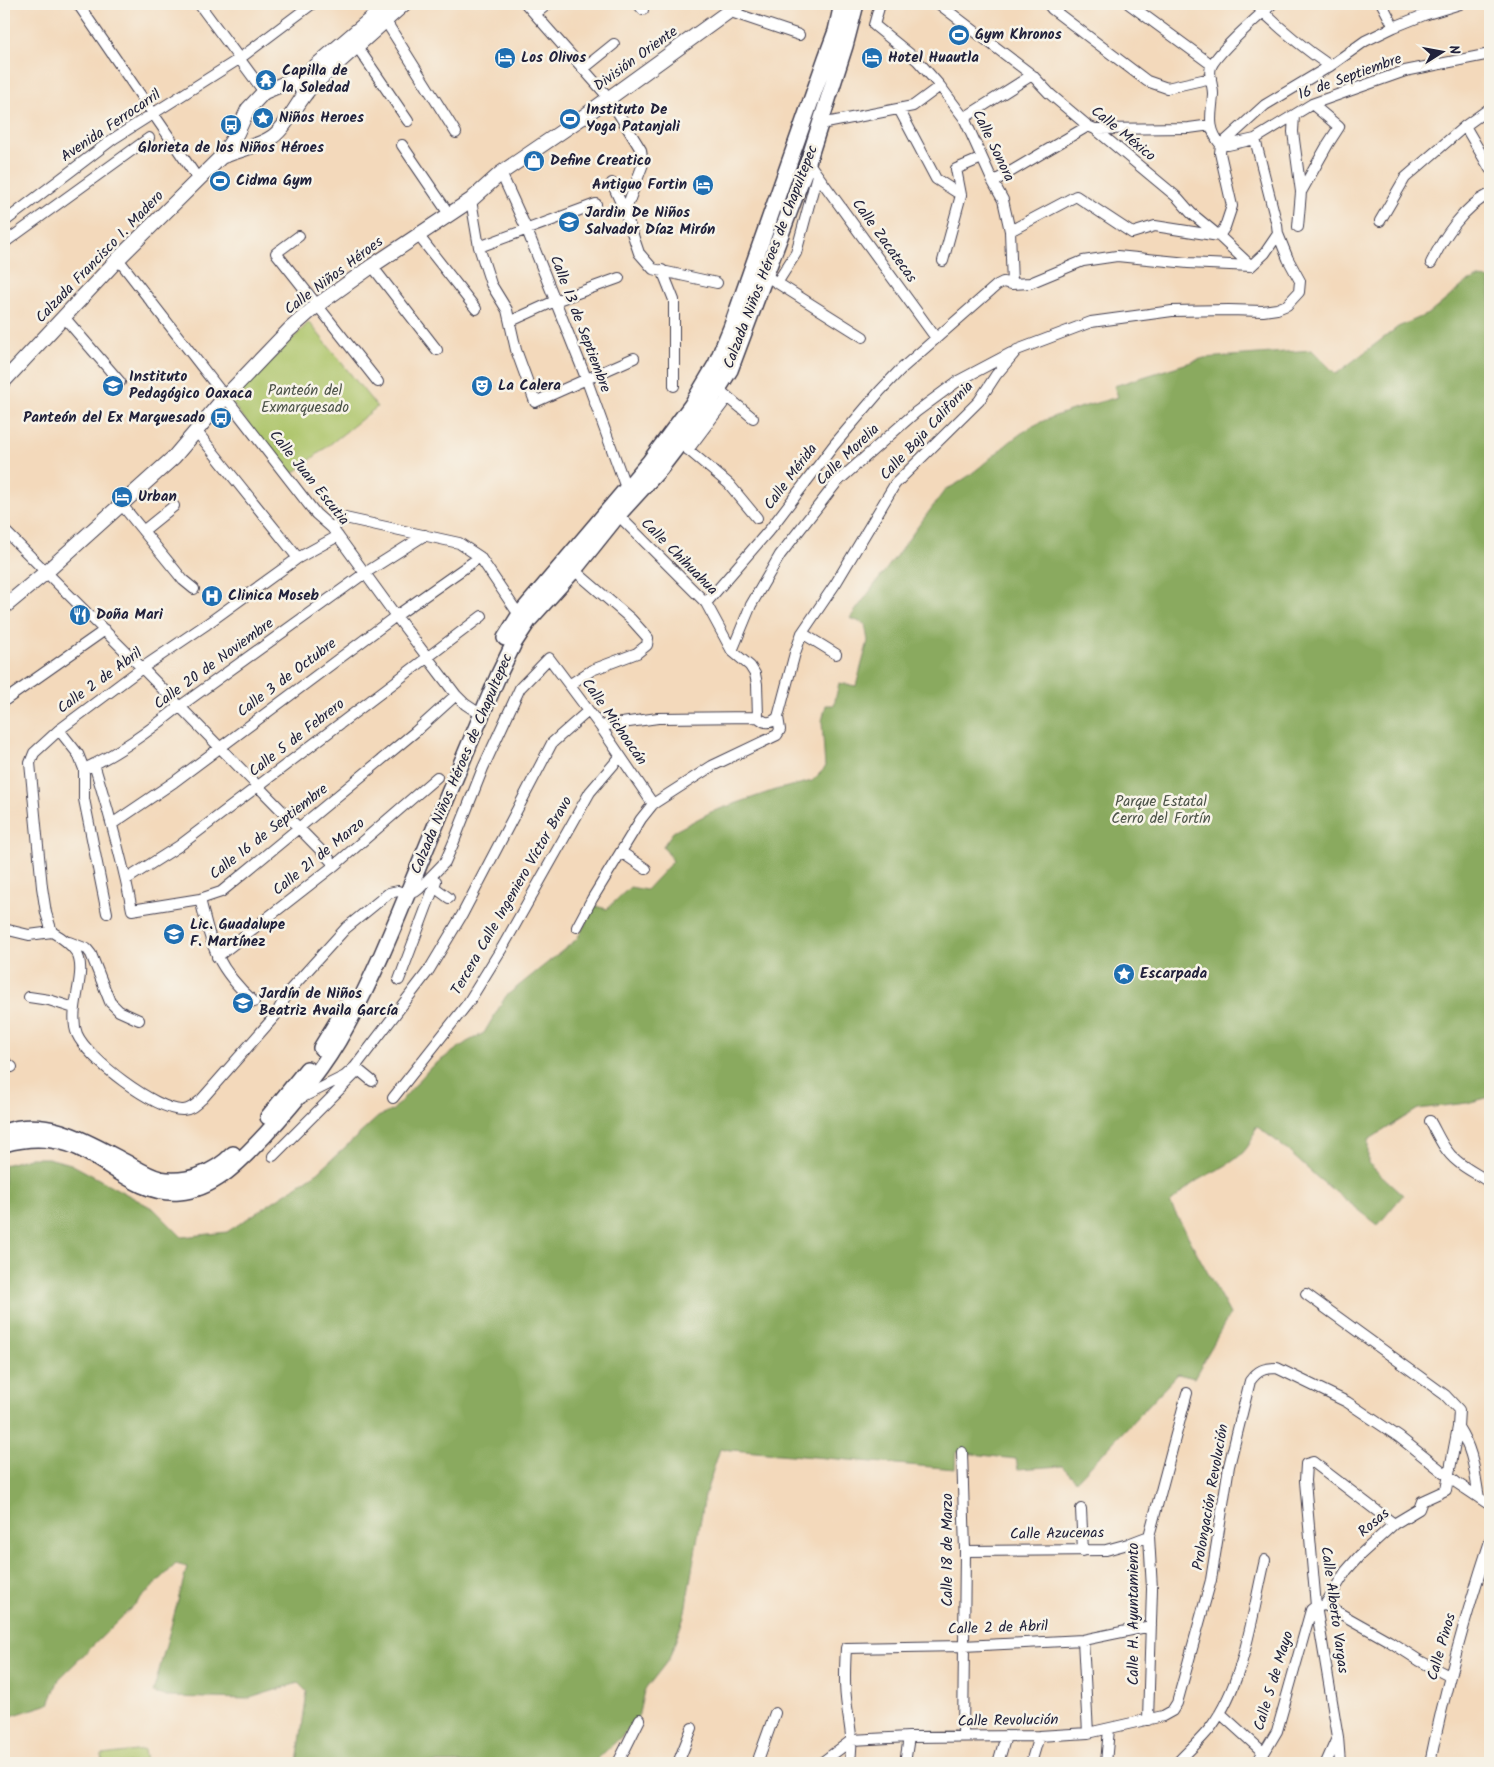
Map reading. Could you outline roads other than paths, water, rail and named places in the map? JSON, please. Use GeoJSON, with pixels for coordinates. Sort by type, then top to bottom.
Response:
{"type":"FeatureCollection","features":[{"type":"Feature","properties":{"kind":"main road","name":"Calzada Francisco I. Madero"},"geometry":{"type":"LineString","coordinates":[[4,381],[118,259],[221,157],[237,133],[248,109],[264,92],[305,75],[388,4]]}},
{"type":"Feature","properties":{"kind":"main road","name":"Calzada Francisco I. Madero"},"geometry":{"type":"LineString","coordinates":[[221,157],[271,139],[288,119],[305,93],[356,45],[404,4]]}},
{"type":"Feature","properties":{"kind":"main road","name":"Calzada Niños Héroes de Chapultepec"},"geometry":{"type":"LineString","coordinates":[[4,1144],[21,1139],[39,1138],[57,1141],[79,1148],[134,1182],[159,1190],[178,1192],[203,1186],[221,1177],[246,1155],[295,1101],[318,1071],[346,1029],[374,973],[402,892],[474,710],[506,638],[520,614],[650,461],[691,406],[716,364],[836,31],[842,4]]}},
{"type":"Feature","properties":{"kind":"main road","name":"Calzada Niños Héroes de Chapultepec"},"geometry":{"type":"LineString","coordinates":[[4,1132],[12,1129],[32,1127],[61,1131],[81,1138],[159,1179],[192,1178],[209,1172],[230,1158],[269,1116],[310,1066],[345,1009],[361,978],[402,892],[514,643],[529,620],[574,570],[618,515],[660,469],[684,447],[703,413],[723,393],[730,370],[771,279],[813,169],[820,124],[845,46],[856,4]]}},
{"type":"Feature","properties":{"kind":"main road","name":"División Oriente"},"geometry":{"type":"LineString","coordinates":[[501,173],[609,98],[734,7]]}},
{"type":"Feature","properties":{"kind":"main road"},"geometry":{"type":"LineString","coordinates":[[295,79],[305,93]]}},
{"type":"Feature","properties":{"kind":"main road","name":"Calle Niños Héroes"},"geometry":{"type":"LineString","coordinates":[[4,607],[174,458],[226,397],[289,330],[316,306],[470,200],[501,173]]}},
{"type":"Feature","properties":{"kind":"street"},"geometry":{"type":"LineString","coordinates":[[78,4],[198,179]]}},
{"type":"Feature","properties":{"kind":"street"},"geometry":{"type":"LineString","coordinates":[[199,4],[264,92]]}},
{"type":"Feature","properties":{"kind":"street","name":"Avenida Ferrocarril"},"geometry":{"type":"LineString","coordinates":[[4,222],[113,139],[155,114],[239,58],[312,4]]}},
{"type":"Feature","properties":{"kind":"street"},"geometry":{"type":"LineString","coordinates":[[526,4],[609,98],[641,150],[643,164],[625,212]]}},
{"type":"Feature","properties":{"kind":"street"},"geometry":{"type":"LineString","coordinates":[[535,14],[548,4]]}},
{"type":"Feature","properties":{"kind":"street","name":"Calle Sonora"},"geometry":{"type":"LineString","coordinates":[[880,4],[874,24],[917,60],[940,86],[964,118],[1003,200],[1010,231],[1012,284]]}},
{"type":"Feature","properties":{"kind":"street","name":"Calle México"},"geometry":{"type":"LineString","coordinates":[[938,4],[1032,75],[1050,94],[1178,198],[1191,213],[1251,266]]}},
{"type":"Feature","properties":{"kind":"street"},"geometry":{"type":"LineString","coordinates":[[1048,4],[1147,80],[1167,88],[1211,78]]}},
{"type":"Feature","properties":{"kind":"street"},"geometry":{"type":"LineString","coordinates":[[1130,4],[1212,65]]}},
{"type":"Feature","properties":{"kind":"street"},"geometry":{"type":"LineString","coordinates":[[1255,4],[1262,13],[1297,43],[1330,66]]}},
{"type":"Feature","properties":{"kind":"street"},"geometry":{"type":"LineString","coordinates":[[1221,145],[1216,139],[1211,126],[1213,94],[1210,70],[1230,44],[1272,4]]}},
{"type":"Feature","properties":{"kind":"street"},"geometry":{"type":"LineString","coordinates":[[1382,4],[1394,26]]}},
{"type":"Feature","properties":{"kind":"street"},"geometry":{"type":"LineString","coordinates":[[1010,231],[1076,196],[1132,233],[1155,226],[1219,236],[1225,227],[1232,206],[1220,153],[1221,145],[1265,104],[1330,66],[1365,41],[1394,26],[1460,4]]}},
{"type":"Feature","properties":{"kind":"street"},"geometry":{"type":"LineString","coordinates":[[734,7],[799,35]]}},
{"type":"Feature","properties":{"kind":"street"},"geometry":{"type":"LineString","coordinates":[[385,20],[456,133]]}},
{"type":"Feature","properties":{"kind":"street"},"geometry":{"type":"LineString","coordinates":[[583,69],[614,44]]}},
{"type":"Feature","properties":{"kind":"street"},"geometry":{"type":"LineString","coordinates":[[356,45],[408,121]]}},
{"type":"Feature","properties":{"kind":"street","name":"16 de Septiembre"},"geometry":{"type":"LineString","coordinates":[[1221,145],[1228,146],[1255,138],[1312,104],[1405,71],[1490,54]]}},
{"type":"Feature","properties":{"kind":"street"},"geometry":{"type":"LineString","coordinates":[[964,118],[1032,75]]}},
{"type":"Feature","properties":{"kind":"street"},"geometry":{"type":"LineString","coordinates":[[820,124],[913,106],[940,86]]}},
{"type":"Feature","properties":{"kind":"street"},"geometry":{"type":"LineString","coordinates":[[1301,192],[1328,144],[1340,127],[1312,104]]}},
{"type":"Feature","properties":{"kind":"street"},"geometry":{"type":"LineString","coordinates":[[1380,221],[1405,178],[1465,126],[1490,108]]}},
{"type":"Feature","properties":{"kind":"street"},"geometry":{"type":"LineString","coordinates":[[898,109],[936,179],[961,195]]}},
{"type":"Feature","properties":{"kind":"street"},"geometry":{"type":"LineString","coordinates":[[1294,115],[1293,132],[1301,192],[1298,227]]}},
{"type":"Feature","properties":{"kind":"street"},"geometry":{"type":"LineString","coordinates":[[993,182],[1092,128],[1189,128],[1211,126]]}},
{"type":"Feature","properties":{"kind":"street"},"geometry":{"type":"LineString","coordinates":[[1465,126],[1490,169]]}},
{"type":"Feature","properties":{"kind":"street"},"geometry":{"type":"LineString","coordinates":[[4,243],[149,138]]}},
{"type":"Feature","properties":{"kind":"street","name":"Calle Baja California"},"geometry":{"type":"LineString","coordinates":[[778,717],[802,633],[836,583],[895,484],[979,401],[996,375],[1017,350],[1091,322],[1172,311],[1263,311],[1277,309],[1287,305],[1299,292],[1300,281],[1288,259],[1278,234],[1255,138]]}},
{"type":"Feature","properties":{"kind":"street"},"geometry":{"type":"LineString","coordinates":[[402,145],[448,214]]}},
{"type":"Feature","properties":{"kind":"street"},"geometry":{"type":"LineString","coordinates":[[942,261],[961,195],[956,169],[982,158]]}},
{"type":"Feature","properties":{"kind":"street","name":"Calle Zacatecas"},"geometry":{"type":"LineString","coordinates":[[813,169],[936,338]]}},
{"type":"Feature","properties":{"kind":"street","name":"Calle 13 de Septiembre"},"geometry":{"type":"LineString","coordinates":[[501,173],[527,230],[586,378],[626,488]]}},
{"type":"Feature","properties":{"kind":"street"},"geometry":{"type":"LineString","coordinates":[[612,183],[640,253],[653,269],[717,282]]}},
{"type":"Feature","properties":{"kind":"street"},"geometry":{"type":"LineString","coordinates":[[1431,263],[1442,242],[1463,215],[1490,194]]}},
{"type":"Feature","properties":{"kind":"street"},"geometry":{"type":"LineString","coordinates":[[470,200],[479,247],[491,284],[507,310],[511,321],[516,350],[535,402],[634,358]]}},
{"type":"Feature","properties":{"kind":"street"},"geometry":{"type":"LineString","coordinates":[[479,247],[596,204]]}},
{"type":"Feature","properties":{"kind":"street"},"geometry":{"type":"LineString","coordinates":[[1251,266],[1265,253],[1278,234]]}},
{"type":"Feature","properties":{"kind":"street"},"geometry":{"type":"LineString","coordinates":[[418,235],[476,309]]}},
{"type":"Feature","properties":{"kind":"street"},"geometry":{"type":"LineString","coordinates":[[299,236],[276,253],[378,382]]}},
{"type":"Feature","properties":{"kind":"street","name":"Calle Mérida"},"geometry":{"type":"LineString","coordinates":[[706,603],[771,528],[834,444],[900,370],[997,284],[1003,282],[1012,284],[1030,283],[1082,260],[1118,256],[1188,263],[1251,266]]}},
{"type":"Feature","properties":{"kind":"street","name":"Calle Juan Escutia"},"geometry":{"type":"LineString","coordinates":[[118,259],[316,514],[335,532],[456,695]]}},
{"type":"Feature","properties":{"kind":"street"},"geometry":{"type":"LineString","coordinates":[[372,266],[437,350]]}},
{"type":"Feature","properties":{"kind":"street"},"geometry":{"type":"LineString","coordinates":[[662,270],[674,300],[674,386]]}},
{"type":"Feature","properties":{"kind":"street"},"geometry":{"type":"LineString","coordinates":[[511,321],[555,301],[619,278]]}},
{"type":"Feature","properties":{"kind":"street"},"geometry":{"type":"LineString","coordinates":[[771,279],[863,337]]}},
{"type":"Feature","properties":{"kind":"street"},"geometry":{"type":"LineString","coordinates":[[64,316],[120,382]]}},
{"type":"Feature","properties":{"kind":"street","name":"Calle Morelia"},"geometry":{"type":"LineString","coordinates":[[732,651],[751,605],[780,555],[837,482],[916,412],[951,386],[1017,350]]}},
{"type":"Feature","properties":{"kind":"street"},"geometry":{"type":"LineString","coordinates":[[723,393],[752,418]]}},
{"type":"Feature","properties":{"kind":"street"},"geometry":{"type":"LineString","coordinates":[[196,432],[298,558]]}},
{"type":"Feature","properties":{"kind":"street"},"geometry":{"type":"LineString","coordinates":[[684,447],[728,484],[756,518]]}},
{"type":"Feature","properties":{"kind":"street"},"geometry":{"type":"LineString","coordinates":[[122,505],[183,580],[194,589]]}},
{"type":"Feature","properties":{"kind":"street"},"geometry":{"type":"LineString","coordinates":[[143,531],[174,506]]}},
{"type":"Feature","properties":{"kind":"street","name":"Calle Chihuahua"},"geometry":{"type":"LineString","coordinates":[[618,515],[706,603],[732,651],[750,666],[755,674],[758,718]]}},
{"type":"Feature","properties":{"kind":"street","name":"Calle 2 de Abril"},"geometry":{"type":"LineString","coordinates":[[52,932],[46,913],[42,887],[30,762],[34,753],[59,730],[142,668],[335,532],[345,518],[459,543],[480,556]]}},
{"type":"Feature","properties":{"kind":"street"},"geometry":{"type":"LineString","coordinates":[[4,530],[45,573],[105,630],[335,865]]}},
{"type":"Feature","properties":{"kind":"street","name":"Calle 20 de Noviembre"},"geometry":{"type":"LineString","coordinates":[[84,769],[152,728],[365,574],[425,535]]}},
{"type":"Feature","properties":{"kind":"street"},"geometry":{"type":"LineString","coordinates":[[480,556],[520,614]]}},
{"type":"Feature","properties":{"kind":"street","name":"Calle 3 de Octubre"},"geometry":{"type":"LineString","coordinates":[[112,824],[174,782],[396,616],[480,556]]}},
{"type":"Feature","properties":{"kind":"street"},"geometry":{"type":"LineString","coordinates":[[569,685],[592,670],[637,652],[647,645],[649,641],[631,619],[574,570]]}},
{"type":"Feature","properties":{"kind":"street","name":"Calle 5 de Febrero"},"geometry":{"type":"LineString","coordinates":[[126,879],[179,846],[482,616]]}},
{"type":"Feature","properties":{"kind":"street"},"geometry":{"type":"LineString","coordinates":[[4,701],[105,630]]}},
{"type":"Feature","properties":{"kind":"street"},"geometry":{"type":"LineString","coordinates":[[802,633],[836,654]]}},
{"type":"Feature","properties":{"kind":"street","name":"Calle Michoacán"},"geometry":{"type":"LineString","coordinates":[[445,862],[483,768],[520,688],[549,658],[600,726],[653,804]]}},
{"type":"Feature","properties":{"kind":"street"},"geometry":{"type":"LineString","coordinates":[[456,695],[474,710]]}},
{"type":"Feature","properties":{"kind":"street","name":"Calle 16 de Septiembre"},"geometry":{"type":"LineString","coordinates":[[94,764],[112,824],[132,910],[200,899],[221,892],[415,732],[456,695]]}},
{"type":"Feature","properties":{"kind":"street"},"geometry":{"type":"LineString","coordinates":[[273,1156],[356,1069],[429,970],[462,915],[552,743],[588,711]]}},
{"type":"Feature","properties":{"kind":"street"},"geometry":{"type":"LineString","coordinates":[[577,927],[621,852],[653,804],[712,766],[777,735],[780,730],[778,717],[768,723],[758,718],[658,718],[600,726]]}},
{"type":"Feature","properties":{"kind":"street"},"geometry":{"type":"LineString","coordinates":[[59,730],[78,754],[84,769],[84,799],[106,913]]}},
{"type":"Feature","properties":{"kind":"street","name":"Tercera Calle Ingeniero Víctor Bravo"},"geometry":{"type":"LineString","coordinates":[[393,1098],[468,1003],[502,948],[590,792],[620,757]]}},
{"type":"Feature","properties":{"kind":"street","name":"Calle 21 de Marzo"},"geometry":{"type":"LineString","coordinates":[[217,957],[335,865],[437,777]]}},
{"type":"Feature","properties":{"kind":"street"},"geometry":{"type":"LineString","coordinates":[[621,852],[646,869]]}},
{"type":"Feature","properties":{"kind":"street"},"geometry":{"type":"LineString","coordinates":[[65,940],[76,952],[79,960],[79,978],[74,1008],[78,1036],[89,1051],[136,1092],[176,1110],[185,1110],[202,1099],[263,1031],[275,1016],[289,991],[346,928],[390,893],[415,892],[445,862]]}},
{"type":"Feature","properties":{"kind":"street"},"geometry":{"type":"LineString","coordinates":[[399,980],[434,886],[445,862]]}},
{"type":"Feature","properties":{"kind":"street"},"geometry":{"type":"LineString","coordinates":[[434,886],[449,898]]}},
{"type":"Feature","properties":{"kind":"street"},"geometry":{"type":"LineString","coordinates":[[200,899],[207,930],[217,957],[227,974],[254,1002]]}},
{"type":"Feature","properties":{"kind":"street"},"geometry":{"type":"LineString","coordinates":[[4,928],[29,935],[52,932],[65,940],[87,949],[91,954],[110,1002],[119,1011],[139,1020]]}},
{"type":"Feature","properties":{"kind":"street"},"geometry":{"type":"LineString","coordinates":[[29,997],[49,1000],[74,1008]]}},
{"type":"Feature","properties":{"kind":"street"},"geometry":{"type":"LineString","coordinates":[[356,1069],[372,1082]]}},
{"type":"Feature","properties":{"kind":"street"},"geometry":{"type":"LineString","coordinates":[[295,1101],[356,1069]]}},
{"type":"Feature","properties":{"kind":"street"},"geometry":{"type":"LineString","coordinates":[[1430,1121],[1448,1153],[1458,1162],[1490,1183]]}},
{"type":"Feature","properties":{"kind":"street"},"geometry":{"type":"LineString","coordinates":[[1306,1294],[1445,1395],[1459,1410],[1450,1478]]}},
{"type":"Feature","properties":{"kind":"street","name":"Prolongación Revolución"},"geometry":{"type":"LineString","coordinates":[[1163,1716],[1172,1711],[1177,1703],[1211,1580],[1229,1466],[1250,1380],[1257,1372],[1267,1368],[1277,1368],[1347,1402],[1399,1437],[1450,1478],[1490,1506]]}},
{"type":"Feature","properties":{"kind":"street","name":"Calle H. Ayuntamiento"},"geometry":{"type":"LineString","coordinates":[[1148,1720],[1152,1589],[1149,1536],[1187,1393]]}},
{"type":"Feature","properties":{"kind":"street"},"geometry":{"type":"LineString","coordinates":[[1458,1427],[1471,1451],[1479,1498]]}},
{"type":"Feature","properties":{"kind":"street","name":"Calle 18 de Marzo"},"geometry":{"type":"LineString","coordinates":[[962,1452],[965,1551],[963,1737]]}},
{"type":"Feature","properties":{"kind":"street","name":"Calle Alberto Vargas"},"geometry":{"type":"LineString","coordinates":[[1340,1763],[1304,1481],[1306,1464],[1313,1462],[1394,1524]]}},
{"type":"Feature","properties":{"kind":"street","name":"Rosas"},"geometry":{"type":"LineString","coordinates":[[1320,1606],[1361,1554],[1394,1524],[1419,1509],[1422,1502],[1445,1492],[1450,1478]]}},
{"type":"Feature","properties":{"kind":"street"},"geometry":{"type":"LineString","coordinates":[[1081,1509],[1083,1551]]}},
{"type":"Feature","properties":{"kind":"street","name":"Calle Azucenas"},"geometry":{"type":"LineString","coordinates":[[965,1551],[1106,1550],[1149,1536]]}},
{"type":"Feature","properties":{"kind":"street","name":"Calle Pinos"},"geometry":{"type":"LineString","coordinates":[[1430,1763],[1449,1676],[1490,1541]]}},
{"type":"Feature","properties":{"kind":"street"},"geometry":{"type":"LineString","coordinates":[[1177,1763],[1210,1728],[1220,1713],[1231,1689],[1242,1660],[1265,1560]]}},
{"type":"Feature","properties":{"kind":"street"},"geometry":{"type":"LineString","coordinates":[[1320,1606],[1389,1641],[1420,1661],[1449,1676]]}},
{"type":"Feature","properties":{"kind":"street","name":"Calle 5 de Mayo"},"geometry":{"type":"LineString","coordinates":[[1255,1763],[1264,1753],[1277,1731],[1311,1610],[1320,1606]]}},
{"type":"Feature","properties":{"kind":"street","name":"Calle 2 de Abril"},"geometry":{"type":"LineString","coordinates":[[852,1740],[844,1682],[846,1648],[963,1646],[1083,1640],[1151,1626]]}},
{"type":"Feature","properties":{"kind":"street"},"geometry":{"type":"LineString","coordinates":[[1083,1640],[1088,1733]]}},
{"type":"Feature","properties":{"kind":"street"},"geometry":{"type":"LineString","coordinates":[[757,1763],[775,1713]]}},
{"type":"Feature","properties":{"kind":"street"},"geometry":{"type":"LineString","coordinates":[[1220,1713],[1264,1753]]}},
{"type":"Feature","properties":{"kind":"street","name":"Calle Revolución"},"geometry":{"type":"LineString","coordinates":[[852,1740],[909,1737],[1039,1736],[1088,1733],[1163,1716]]}},
{"type":"Feature","properties":{"kind":"street"},"geometry":{"type":"LineString","coordinates":[[618,1763],[640,1719]]}},
{"type":"Feature","properties":{"kind":"street"},"geometry":{"type":"LineString","coordinates":[[678,1763],[692,1728]]}},
{"type":"Feature","properties":{"kind":"street"},"geometry":{"type":"LineString","coordinates":[[1106,1763],[1109,1729]]}},
{"type":"Feature","properties":{"kind":"street"},"geometry":{"type":"LineString","coordinates":[[998,1763],[1006,1736]]}},
{"type":"Feature","properties":{"kind":"street"},"geometry":{"type":"LineString","coordinates":[[1031,1763],[1039,1736]]}},
{"type":"Feature","properties":{"kind":"street"},"geometry":{"type":"LineString","coordinates":[[905,1763],[909,1737]]}},
{"type":"Feature","properties":{"kind":"street"},"geometry":{"type":"LineString","coordinates":[[1326,1763],[1338,1737]]}},
{"type":"Feature","properties":{"kind":"street"},"geometry":{"type":"LineString","coordinates":[[821,1763],[852,1740]]}},
{"type":"Feature","properties":{"kind":"street"},"geometry":{"type":"LineString","coordinates":[[849,1763],[852,1740]]}},
{"type":"Feature","properties":{"kind":"place","name":"Gym Khronos"},"geometry":{"type":"Point","coordinates":[959,35]}},
{"type":"Feature","properties":{"kind":"place","name":"Los Olivos"},"geometry":{"type":"Point","coordinates":[505,58]}},
{"type":"Feature","properties":{"kind":"place","name":"Hotel Huautla"},"geometry":{"type":"Point","coordinates":[872,58]}},
{"type":"Feature","properties":{"kind":"place","name":"Capilla de la Soledad"},"geometry":{"type":"Point","coordinates":[266,80]}},
{"type":"Feature","properties":{"kind":"place","name":"Niños Heroes"},"geometry":{"type":"Point","coordinates":[263,118]}},
{"type":"Feature","properties":{"kind":"place","name":"Instituto De Yoga Patanjali"},"geometry":{"type":"Point","coordinates":[570,119]}},
{"type":"Feature","properties":{"kind":"place","name":"Glorieta de los Niños Héroes"},"geometry":{"type":"Point","coordinates":[231,125]}},
{"type":"Feature","properties":{"kind":"place","name":"Define Creatico"},"geometry":{"type":"Point","coordinates":[534,161]}},
{"type":"Feature","properties":{"kind":"place","name":"Cidma Gym"},"geometry":{"type":"Point","coordinates":[220,181]}},
{"type":"Feature","properties":{"kind":"place","name":"Antiguo Fortin"},"geometry":{"type":"Point","coordinates":[703,185]}},
{"type":"Feature","properties":{"kind":"place","name":"Jardin De Niños Salvador Díaz Mirón"},"geometry":{"type":"Point","coordinates":[569,222]}},
{"type":"Feature","properties":{"kind":"place","name":"Instituto Pedagógico Oaxaca"},"geometry":{"type":"Point","coordinates":[113,386]}},
{"type":"Feature","properties":{"kind":"place","name":"La Calera"},"geometry":{"type":"Point","coordinates":[482,386]}},
{"type":"Feature","properties":{"kind":"place","name":"Panteón del Ex Marquesado"},"geometry":{"type":"Point","coordinates":[221,418]}},
{"type":"Feature","properties":{"kind":"place","name":"Urban"},"geometry":{"type":"Point","coordinates":[122,497]}},
{"type":"Feature","properties":{"kind":"place","name":"Clinica Moseb"},"geometry":{"type":"Point","coordinates":[212,596]}},
{"type":"Feature","properties":{"kind":"place","name":"Doña Mari"},"geometry":{"type":"Point","coordinates":[80,615]}},
{"type":"Feature","properties":{"kind":"place","name":"Lic. Guadalupe F. Martínez"},"geometry":{"type":"Point","coordinates":[174,934]}},
{"type":"Feature","properties":{"kind":"place","name":"Escarpada"},"geometry":{"type":"Point","coordinates":[1124,974]}},
{"type":"Feature","properties":{"kind":"place","name":"Jardín de Niños Beatriz Availa García"},"geometry":{"type":"Point","coordinates":[243,1003]}},
{"type":"Feature","properties":{"kind":"park label","name":"Panteón del Exmarquesado"},"geometry":{"type":"Point","coordinates":[305,400]}},
{"type":"Feature","properties":{"kind":"park label","name":"Parque Estatal Cerro del Fortín"},"geometry":{"type":"Point","coordinates":[1161,810]}}]}
